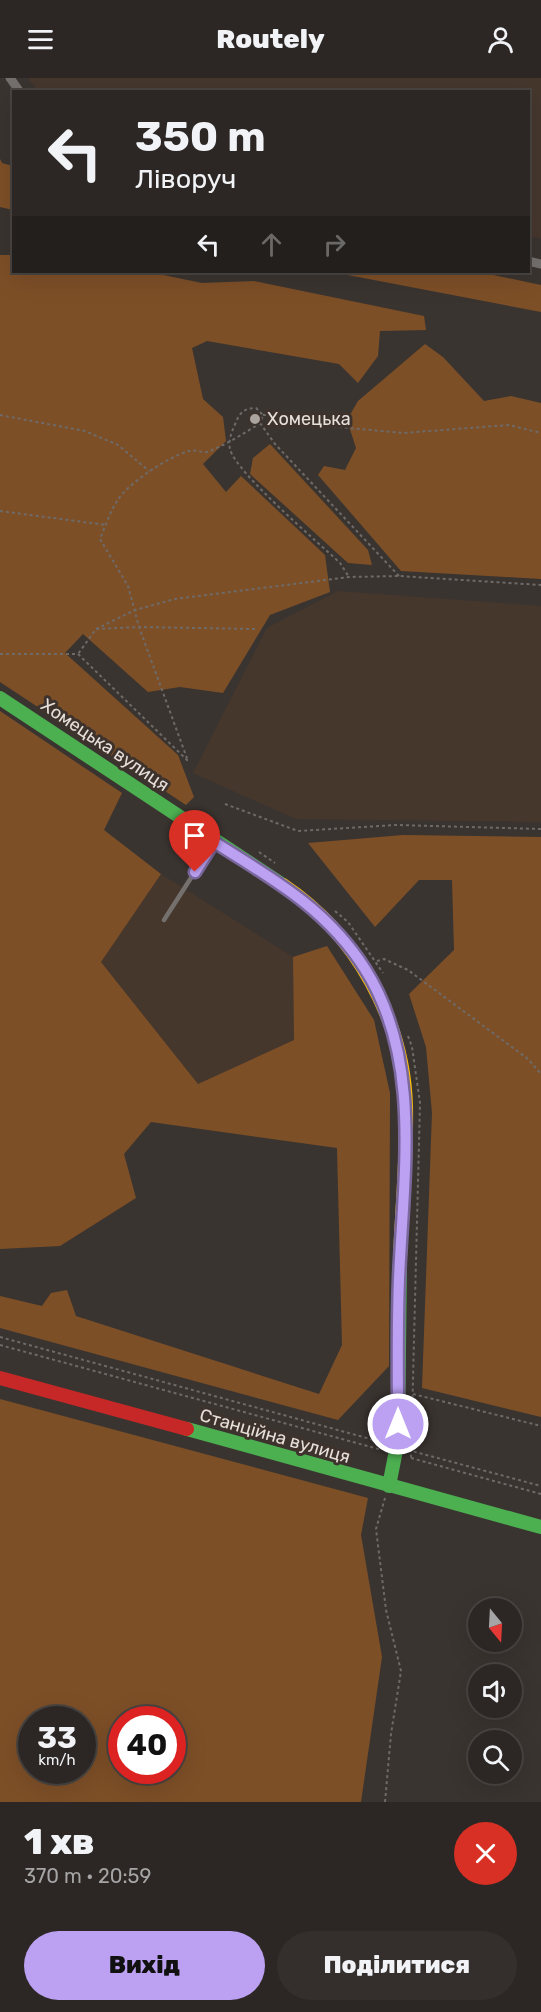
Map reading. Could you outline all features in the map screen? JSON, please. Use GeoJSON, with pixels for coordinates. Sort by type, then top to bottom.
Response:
{"type":"FeatureCollection","features":[{"type":"Feature","properties":{"kind":"street"},"geometry":{"type":"LineString","coordinates":[[10,78],[19,90]]}},
{"type":"Feature","properties":{"kind":"street","name":"Хомецька вулиця"},"geometry":{"type":"LineString","coordinates":[[0,698],[214,842],[301,897],[336,932],[365,969],[382,1003],[394,1037],[405,1106],[398,1301],[397,1450],[389,1486]]}},
{"type":"Feature","properties":{"kind":"street","name":"Станційна вулиця"},"geometry":{"type":"LineString","coordinates":[[0,1378],[541,1527]]}},
{"type":"Feature","properties":{"kind":"lane"},"geometry":{"type":"LineString","coordinates":[[164,920],[214,842]]}},
{"type":"Feature","properties":{"kind":"path"},"geometry":{"type":"LineString","coordinates":[[349,577],[340,563],[243,471],[230,451],[230,439],[239,414],[247,408],[256,408],[263,415],[288,415],[306,424],[403,433],[509,425],[541,433]]}},
{"type":"Feature","properties":{"kind":"path"},"geometry":{"type":"LineString","coordinates":[[0,415],[86,431],[118,445],[149,471]]}},
{"type":"Feature","properties":{"kind":"path"},"geometry":{"type":"LineString","coordinates":[[0,654],[78,654],[188,761],[140,627],[128,586],[100,539],[117,499],[149,471],[190,450],[206,452],[260,423],[263,415]]}},
{"type":"Feature","properties":{"kind":"path"},"geometry":{"type":"LineString","coordinates":[[260,423],[275,444],[399,576]]}},
{"type":"Feature","properties":{"kind":"path"},"geometry":{"type":"LineString","coordinates":[[0,511],[106,525]]}},
{"type":"Feature","properties":{"kind":"path"},"geometry":{"type":"LineString","coordinates":[[78,654],[96,629],[135,610],[175,598],[349,577],[399,576],[541,585]]}},
{"type":"Feature","properties":{"kind":"path"},"geometry":{"type":"LineString","coordinates":[[96,629],[140,627],[255,629]]}},
{"type":"Feature","properties":{"kind":"path"},"geometry":{"type":"LineString","coordinates":[[225,804],[298,831],[396,825],[541,829]]}},
{"type":"Feature","properties":{"kind":"path"},"geometry":{"type":"LineString","coordinates":[[252,848],[280,867]]}},
{"type":"Feature","properties":{"kind":"path"},"geometry":{"type":"LineString","coordinates":[[331,908],[348,922],[384,976]]}},
{"type":"Feature","properties":{"kind":"path"},"geometry":{"type":"LineString","coordinates":[[376,961],[384,959],[408,970],[528,1059],[541,1074]]}},
{"type":"Feature","properties":{"kind":"path"},"geometry":{"type":"LineString","coordinates":[[404,1026],[412,1047],[420,1103],[411,1458]]}},
{"type":"Feature","properties":{"kind":"path"},"geometry":{"type":"LineString","coordinates":[[0,1337],[397,1450],[411,1458],[541,1494]]}},
{"type":"Feature","properties":{"kind":"path"},"geometry":{"type":"LineString","coordinates":[[0,1345],[541,1486]]}},
{"type":"Feature","properties":{"kind":"path"},"geometry":{"type":"LineString","coordinates":[[398,1392],[541,1426]]}},
{"type":"Feature","properties":{"kind":"path"},"geometry":{"type":"LineString","coordinates":[[385,1802],[391,1734],[401,1671],[386,1610],[375,1528],[389,1486]]}},
{"type":"Feature","properties":{"kind":"shaded area"},"geometry":{"type":"Polygon","coordinates":[[[28,78],[541,78],[541,238],[530,237],[530,90],[37,90],[28,78]]]}},
{"type":"Feature","properties":{"kind":"shaded area"},"geometry":{"type":"Polygon","coordinates":[[[0,159],[2,163],[12,166],[12,210],[0,207],[0,159]]]}},
{"type":"Feature","properties":{"kind":"shaded area"},"geometry":{"type":"Polygon","coordinates":[[[0,255],[12,255],[12,273],[154,273],[202,283],[254,281],[424,316],[426,330],[380,331],[378,356],[358,383],[339,364],[207,341],[192,348],[203,399],[223,417],[226,441],[203,464],[226,492],[241,476],[325,555],[330,592],[270,615],[223,693],[180,687],[148,692],[83,634],[65,653],[178,755],[194,797],[186,805],[0,682],[0,255]]]}},
{"type":"Feature","properties":{"kind":"shaded area"},"geometry":{"type":"Polygon","coordinates":[[[337,273],[484,273],[541,285],[541,312],[337,273]]]}},
{"type":"Feature","properties":{"kind":"shaded area"},"geometry":{"type":"Polygon","coordinates":[[[425,344],[443,357],[484,401],[511,396],[541,403],[541,579],[401,571],[318,475],[324,466],[345,470],[356,448],[347,420],[358,401],[425,344]]]}},
{"type":"Feature","properties":{"kind":"shaded area"},"geometry":{"type":"Polygon","coordinates":[[[270,444],[368,550],[372,565],[348,563],[250,474],[253,458],[270,444]]]}},
{"type":"Feature","properties":{"kind":"shaded area"},"geometry":{"type":"Polygon","coordinates":[[[338,591],[541,606],[541,822],[296,819],[193,773],[267,628],[338,591]]]}},
{"type":"Feature","properties":{"kind":"shaded area"},"geometry":{"type":"Polygon","coordinates":[[[0,711],[122,793],[104,830],[161,874],[101,962],[198,1084],[294,1040],[293,957],[327,946],[374,1020],[390,1093],[389,1366],[338,1420],[0,1328],[0,1296],[42,1306],[51,1293],[67,1290],[76,1316],[319,1394],[342,1345],[337,1148],[151,1122],[124,1154],[136,1198],[60,1246],[0,1249],[0,711]]]}},
{"type":"Feature","properties":{"kind":"shaded area"},"geometry":{"type":"Polygon","coordinates":[[[403,835],[541,837],[541,1417],[422,1388],[432,1113],[426,1047],[409,994],[454,950],[452,880],[419,880],[375,927],[308,843],[403,835]]]}},
{"type":"Feature","properties":{"kind":"shaded area"},"geometry":{"type":"Polygon","coordinates":[[[161,874],[293,957],[294,1040],[198,1084],[101,962],[161,874]]]}},
{"type":"Feature","properties":{"kind":"shaded area"},"geometry":{"type":"Polygon","coordinates":[[[0,1399],[368,1498],[361,1535],[382,1657],[361,1802],[0,1802],[0,1399]]]}},
{"type":"Feature","properties":{"kind":"traffic: fast"},"geometry":{"type":"LineString","coordinates":[[0,698],[283,885]]}},
{"type":"Feature","properties":{"kind":"traffic: fast"},"geometry":{"type":"LineString","coordinates":[[389,1486],[398,1440],[400,1257]]}},
{"type":"Feature","properties":{"kind":"traffic: fast"},"geometry":{"type":"LineString","coordinates":[[187,1429],[541,1527]]}},
{"type":"Feature","properties":{"kind":"traffic: slow"},"geometry":{"type":"LineString","coordinates":[[283,885],[309,905],[353,953],[371,981],[396,1042],[403,1074],[406,1107],[400,1257]]}},
{"type":"Feature","properties":{"kind":"traffic: jam"},"geometry":{"type":"LineString","coordinates":[[0,1378],[187,1429]]}},
{"type":"Feature","properties":{"kind":"place","name":"Хомецька"},"geometry":{"type":"Point","coordinates":[255,419]}},
{"type":"Feature","properties":{"kind":"route"},"geometry":{"type":"LineString","coordinates":[[195,872],[214,842],[301,897],[336,932],[365,969],[382,1003],[394,1037],[405,1106],[398,1301],[398,1424]]}}]}
